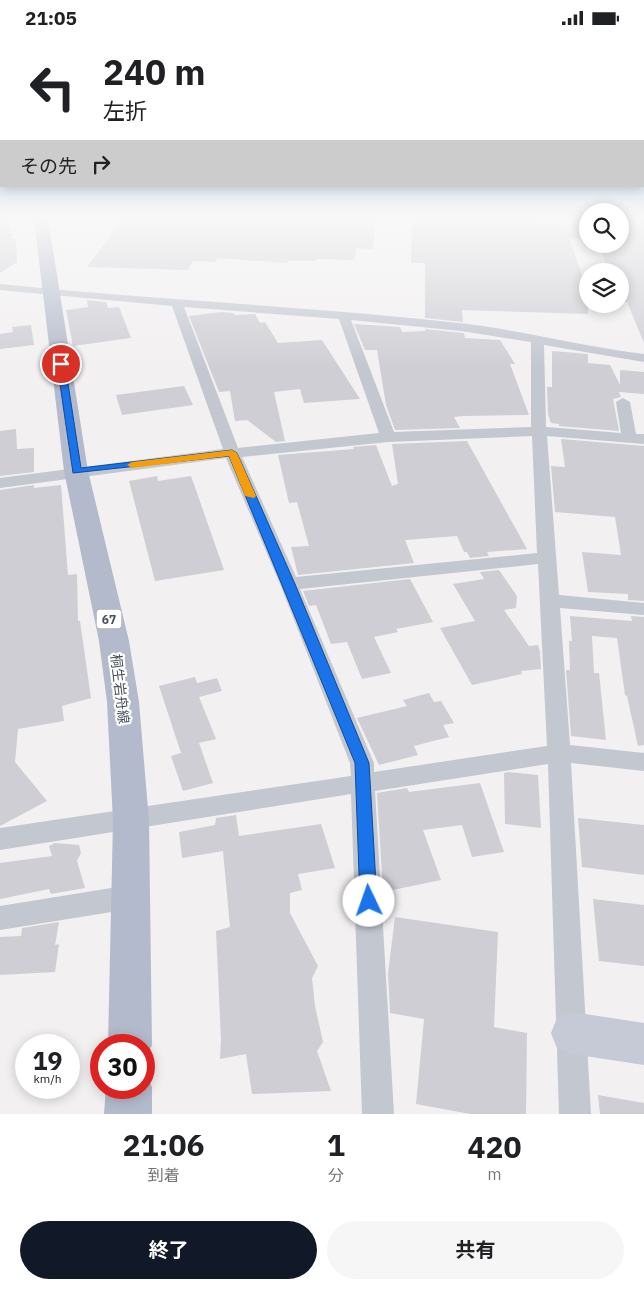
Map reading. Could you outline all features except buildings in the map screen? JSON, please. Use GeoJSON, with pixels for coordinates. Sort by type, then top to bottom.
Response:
{"type":"FeatureCollection","features":[{"type":"Feature","properties":{"kind":"main road","name":"桐生岩舟線"},"geometry":{"type":"LineString","coordinates":[[48,268],[76,471],[114,641],[124,711],[131,821],[130,1034]]}},
{"type":"Feature","properties":{"kind":"main road"},"geometry":{"type":"LineString","coordinates":[[128,1099],[128,1114]]}},
{"type":"Feature","properties":{"kind":"street"},"geometry":{"type":"LineString","coordinates":[[0,287],[178,304],[343,314],[463,327],[537,338],[644,358]]}},
{"type":"Feature","properties":{"kind":"street"},"geometry":{"type":"LineString","coordinates":[[178,304],[232,453],[289,584],[362,763],[378,1114]]}},
{"type":"Feature","properties":{"kind":"street"},"geometry":{"type":"LineString","coordinates":[[343,314],[388,437]]}},
{"type":"Feature","properties":{"kind":"street"},"geometry":{"type":"LineString","coordinates":[[537,338],[539,431],[551,601],[575,1114]]}},
{"type":"Feature","properties":{"kind":"street"},"geometry":{"type":"LineString","coordinates":[[0,483],[76,471],[388,437],[539,431],[637,438],[623,402]]}},
{"type":"Feature","properties":{"kind":"street"},"geometry":{"type":"LineString","coordinates":[[289,584],[547,559]]}},
{"type":"Feature","properties":{"kind":"street"},"geometry":{"type":"LineString","coordinates":[[551,601],[644,609]]}},
{"type":"Feature","properties":{"kind":"street"},"geometry":{"type":"LineString","coordinates":[[0,839],[131,821],[559,753],[644,761]]}},
{"type":"Feature","properties":{"kind":"street"},"geometry":{"type":"LineString","coordinates":[[0,917],[130,897]]}},
{"type":"Feature","properties":{"kind":"street"},"geometry":{"type":"LineString","coordinates":[[572,1033],[644,1044]]}},
{"type":"Feature","properties":{"kind":"slow traffic"},"geometry":{"type":"LineString","coordinates":[[132,465],[232,453],[251,496]]}},
{"type":"Feature","properties":{"kind":"route"},"geometry":{"type":"LineString","coordinates":[[61,364],[76,471],[232,453],[289,584],[362,763],[369,901]]}}]}
